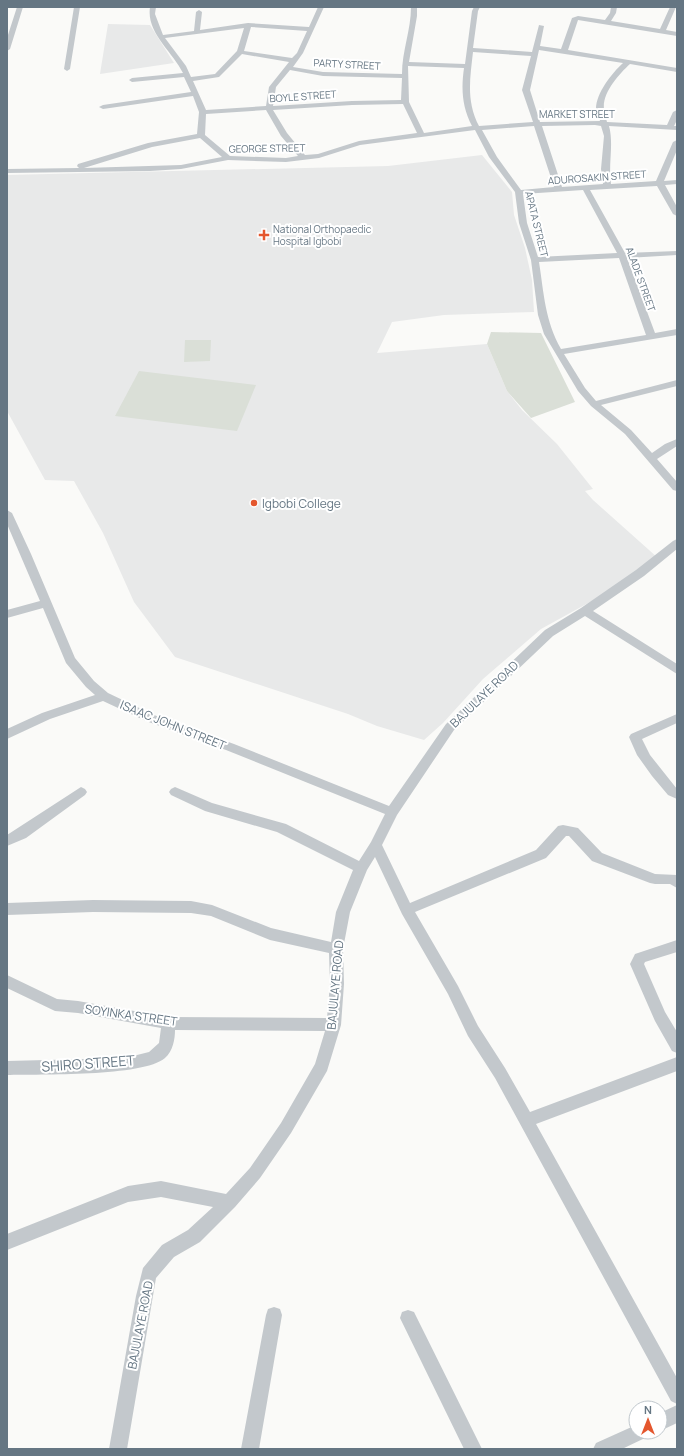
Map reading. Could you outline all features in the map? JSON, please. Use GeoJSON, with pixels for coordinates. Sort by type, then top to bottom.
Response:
{"type":"FeatureCollection","features":[{"type":"Feature","properties":{"kind":"street"},"geometry":{"type":"LineString","coordinates":[[7,49],[20,7]]}},
{"type":"Feature","properties":{"kind":"street"},"geometry":{"type":"LineString","coordinates":[[67,69],[77,7]]}},
{"type":"Feature","properties":{"kind":"street"},"geometry":{"type":"LineString","coordinates":[[153,7],[152,14],[161,37],[183,66],[203,112],[201,136]]}},
{"type":"Feature","properties":{"kind":"street"},"geometry":{"type":"LineString","coordinates":[[303,158],[284,134],[270,111],[270,108],[273,87],[295,61],[321,7]]}},
{"type":"Feature","properties":{"kind":"street"},"geometry":{"type":"LineString","coordinates":[[414,7],[414,16],[405,64],[405,102],[422,134]]}},
{"type":"Feature","properties":{"kind":"street","name":"APATA STREET"},"geometry":{"type":"LineString","coordinates":[[477,7],[474,17],[471,50],[465,87],[468,104],[471,117],[493,157],[519,192],[523,223],[535,260],[542,315],[548,334],[581,389],[592,402],[628,432],[677,488]]}},
{"type":"Feature","properties":{"kind":"street"},"geometry":{"type":"LineString","coordinates":[[607,22],[613,13],[614,7]]}},
{"type":"Feature","properties":{"kind":"street"},"geometry":{"type":"LineString","coordinates":[[662,32],[673,7]]}},
{"type":"Feature","properties":{"kind":"street"},"geometry":{"type":"LineString","coordinates":[[197,31],[199,12]]}},
{"type":"Feature","properties":{"kind":"street"},"geometry":{"type":"LineString","coordinates":[[564,51],[575,18],[677,34]]}},
{"type":"Feature","properties":{"kind":"street"},"geometry":{"type":"LineString","coordinates":[[161,37],[248,25],[310,29]]}},
{"type":"Feature","properties":{"kind":"street"},"geometry":{"type":"LineString","coordinates":[[132,80],[217,76],[240,52],[248,25]]}},
{"type":"Feature","properties":{"kind":"street"},"geometry":{"type":"LineString","coordinates":[[541,26],[526,90],[559,190]]}},
{"type":"Feature","properties":{"kind":"street"},"geometry":{"type":"LineString","coordinates":[[471,50],[564,51],[627,63],[677,70]]}},
{"type":"Feature","properties":{"kind":"street"},"geometry":{"type":"LineString","coordinates":[[240,52],[295,61]]}},
{"type":"Feature","properties":{"kind":"street"},"geometry":{"type":"LineString","coordinates":[[607,186],[605,169],[608,136],[600,109],[603,96],[619,70],[627,63]]}},
{"type":"Feature","properties":{"kind":"street"},"geometry":{"type":"LineString","coordinates":[[405,64],[468,66]]}},
{"type":"Feature","properties":{"kind":"street","name":"PARTY STREET"},"geometry":{"type":"LineString","coordinates":[[288,68],[323,74],[405,76]]}},
{"type":"Feature","properties":{"kind":"street"},"geometry":{"type":"LineString","coordinates":[[103,106],[195,94]]}},
{"type":"Feature","properties":{"kind":"street","name":"BOYLE STREET"},"geometry":{"type":"LineString","coordinates":[[203,112],[352,103],[405,102]]}},
{"type":"Feature","properties":{"kind":"street"},"geometry":{"type":"LineString","coordinates":[[673,128],[677,112]]}},
{"type":"Feature","properties":{"kind":"street","name":"MARKET STREET"},"geometry":{"type":"LineString","coordinates":[[477,128],[536,124],[603,123],[673,128]]}},
{"type":"Feature","properties":{"kind":"street","name":"GEORGE STREET"},"geometry":{"type":"LineString","coordinates":[[7,171],[150,169],[181,167],[228,158],[248,160],[303,158],[319,156],[359,143],[477,128]]}},
{"type":"Feature","properties":{"kind":"street"},"geometry":{"type":"LineString","coordinates":[[69,170],[151,145],[201,136],[228,158]]}},
{"type":"Feature","properties":{"kind":"street"},"geometry":{"type":"LineString","coordinates":[[677,142],[659,182],[677,214]]}},
{"type":"Feature","properties":{"kind":"street","name":"ADUROSAKIN STREET"},"geometry":{"type":"LineString","coordinates":[[519,192],[586,189],[607,186],[677,182]]}},
{"type":"Feature","properties":{"kind":"street","name":"ALADE STREET"},"geometry":{"type":"LineString","coordinates":[[586,189],[622,255],[651,335]]}},
{"type":"Feature","properties":{"kind":"street"},"geometry":{"type":"LineString","coordinates":[[535,260],[677,252]]}},
{"type":"Feature","properties":{"kind":"street"},"geometry":{"type":"LineString","coordinates":[[559,352],[651,335],[677,332]]}},
{"type":"Feature","properties":{"kind":"street"},"geometry":{"type":"LineString","coordinates":[[592,402],[677,383]]}},
{"type":"Feature","properties":{"kind":"street"},"geometry":{"type":"LineString","coordinates":[[651,458],[668,446],[677,442]]}},
{"type":"Feature","properties":{"kind":"street","name":"ISAAC JOHN STREET"},"geometry":{"type":"LineString","coordinates":[[7,514],[70,660],[90,684],[104,696],[150,718],[252,756],[392,812]]}},
{"type":"Feature","properties":{"kind":"street","name":"BAJULAYE ROAD"},"geometry":{"type":"LineString","coordinates":[[118,1449],[149,1274],[168,1251],[194,1236],[229,1202],[255,1173],[286,1128],[322,1066],[334,1025],[337,984],[336,948],[343,912],[361,868],[376,844],[392,812],[450,727],[550,632],[585,611],[640,573],[677,543]]}},
{"type":"Feature","properties":{"kind":"street"},"geometry":{"type":"LineString","coordinates":[[7,614],[46,603]]}},
{"type":"Feature","properties":{"kind":"street"},"geometry":{"type":"LineString","coordinates":[[585,611],[677,670]]}},
{"type":"Feature","properties":{"kind":"street"},"geometry":{"type":"LineString","coordinates":[[7,734],[46,716],[104,696]]}},
{"type":"Feature","properties":{"kind":"street"},"geometry":{"type":"LineString","coordinates":[[677,718],[635,737],[637,745],[672,792],[677,794]]}},
{"type":"Feature","properties":{"kind":"street"},"geometry":{"type":"LineString","coordinates":[[7,842],[21,834],[81,792]]}},
{"type":"Feature","properties":{"kind":"street"},"geometry":{"type":"LineString","coordinates":[[175,792],[209,807],[281,828],[361,868]]}},
{"type":"Feature","properties":{"kind":"street"},"geometry":{"type":"LineString","coordinates":[[408,910],[541,854],[563,830],[573,832],[597,857],[655,879],[673,879],[677,883]]}},
{"type":"Feature","properties":{"kind":"street"},"geometry":{"type":"LineString","coordinates":[[376,844],[408,910],[453,990],[473,1031],[500,1073],[628,1303],[677,1395]]}},
{"type":"Feature","properties":{"kind":"street"},"geometry":{"type":"LineString","coordinates":[[7,909],[93,906],[191,907],[212,911],[270,934],[336,948]]}},
{"type":"Feature","properties":{"kind":"street"},"geometry":{"type":"LineString","coordinates":[[677,946],[640,958],[637,964],[660,1016],[677,1046]]}},
{"type":"Feature","properties":{"kind":"street","name":"SOYINKA STREET"},"geometry":{"type":"LineString","coordinates":[[7,981],[55,1005],[78,1007],[168,1023],[334,1025]]}},
{"type":"Feature","properties":{"kind":"street","name":"SHIRO STREET"},"geometry":{"type":"LineString","coordinates":[[7,1068],[91,1066],[128,1063],[154,1057],[162,1050],[168,1041],[168,1023]]}},
{"type":"Feature","properties":{"kind":"street"},"geometry":{"type":"LineString","coordinates":[[526,1121],[677,1064]]}},
{"type":"Feature","properties":{"kind":"street"},"geometry":{"type":"LineString","coordinates":[[7,1242],[128,1194],[162,1189],[229,1202]]}},
{"type":"Feature","properties":{"kind":"street"},"geometry":{"type":"LineString","coordinates":[[250,1449],[274,1315]]}},
{"type":"Feature","properties":{"kind":"street"},"geometry":{"type":"LineString","coordinates":[[408,1318],[473,1449]]}},
{"type":"Feature","properties":{"kind":"street"},"geometry":{"type":"LineString","coordinates":[[603,1449],[628,1437]]}},
{"type":"Feature","properties":{"kind":"shaded area"},"geometry":{"type":"Polygon","coordinates":[[[108,24],[150,25],[174,63],[100,74],[108,24]]]}},
{"type":"Feature","properties":{"kind":"shaded area"},"geometry":{"type":"Polygon","coordinates":[[[482,155],[512,192],[514,215],[525,248],[532,280],[534,312],[444,315],[392,322],[377,353],[487,344],[507,391],[522,410],[557,444],[593,489],[585,491],[593,500],[658,558],[601,596],[541,629],[483,679],[443,723],[424,740],[377,726],[348,714],[175,657],[134,602],[103,533],[74,481],[45,480],[7,411],[7,175],[388,166],[482,155]]]}},
{"type":"Feature","properties":{"kind":"shaded area"},"geometry":{"type":"Polygon","coordinates":[[[491,332],[541,333],[575,402],[531,418],[507,391],[487,344],[491,332]]]}},
{"type":"Feature","properties":{"kind":"shaded area"},"geometry":{"type":"Polygon","coordinates":[[[185,340],[211,340],[210,361],[184,362],[185,340]]]}},
{"type":"Feature","properties":{"kind":"shaded area"},"geometry":{"type":"Polygon","coordinates":[[[139,371],[256,385],[237,431],[115,416],[139,371]]]}},
{"type":"Feature","properties":{"kind":"place","name":"National Orthopaedic Hospital Igbobi"},"geometry":{"type":"Point","coordinates":[264,235]}},
{"type":"Feature","properties":{"kind":"place","name":"Igbobi College"},"geometry":{"type":"Point","coordinates":[254,503]}}]}
